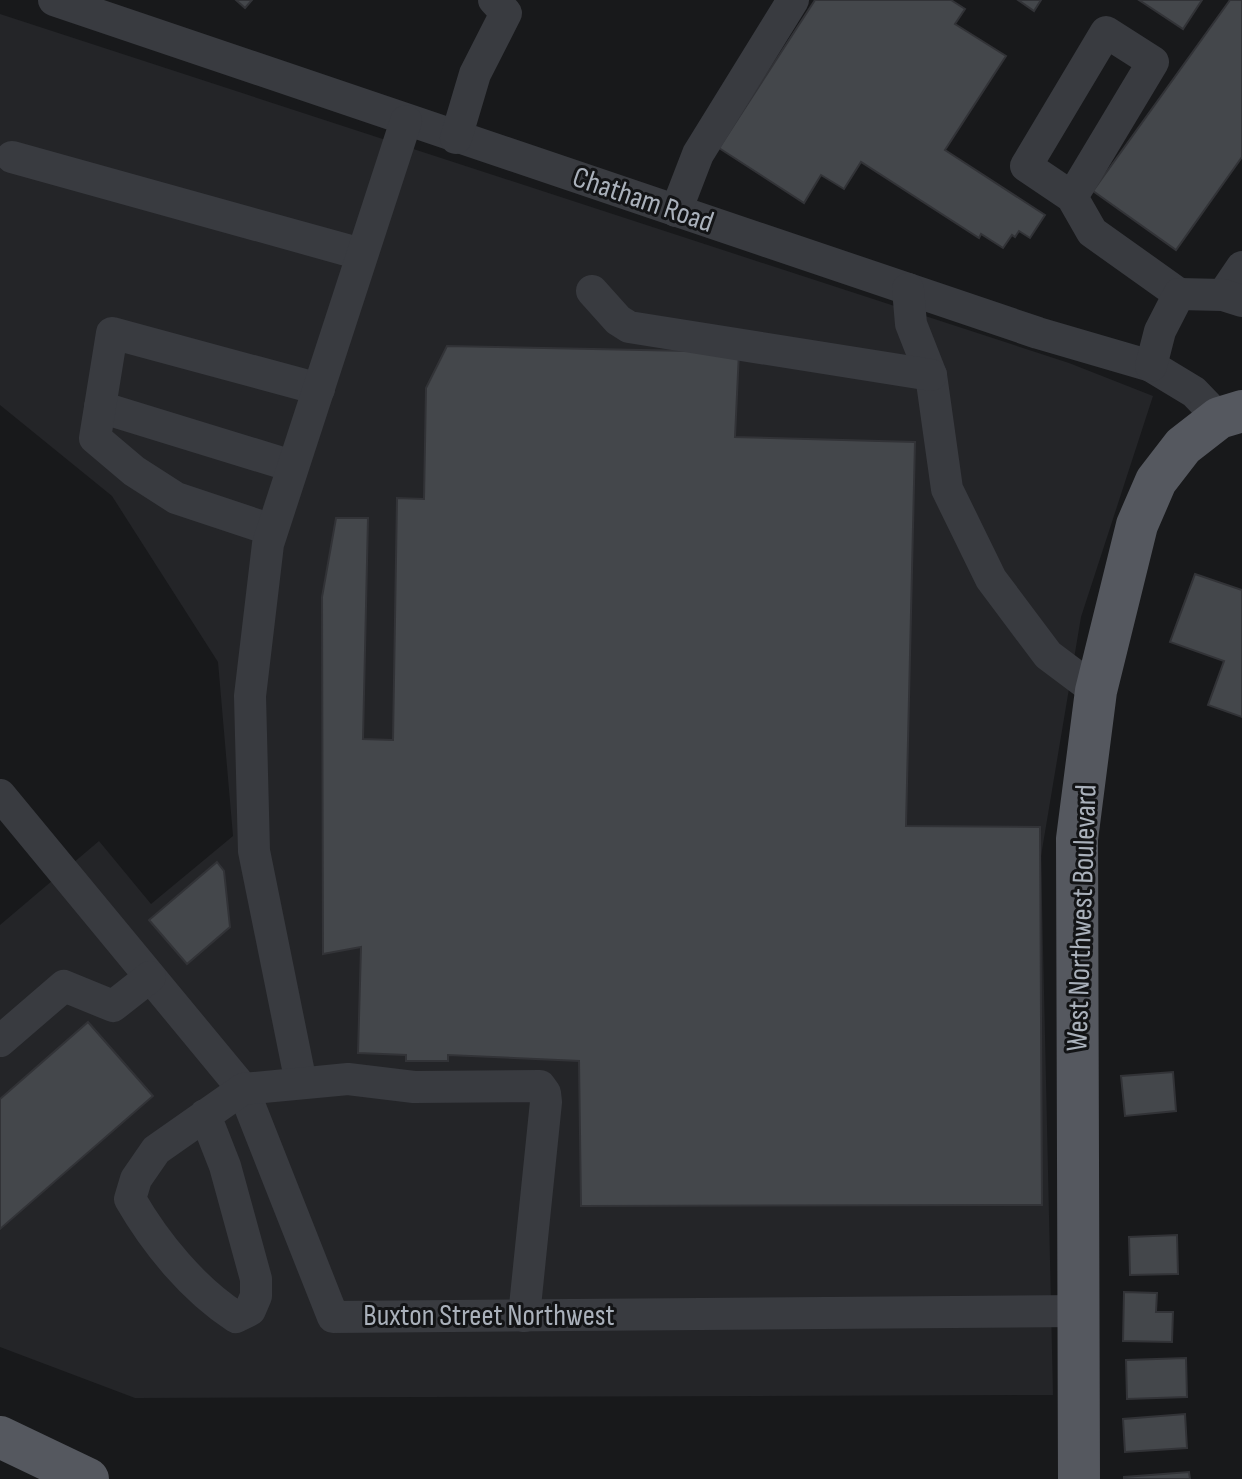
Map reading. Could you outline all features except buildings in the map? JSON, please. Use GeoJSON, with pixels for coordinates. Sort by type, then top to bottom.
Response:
{"type":"FeatureCollection","features":[{"type":"Feature","properties":{"kind":"main road","name":"West Northwest Boulevard"},"geometry":{"type":"LineString","coordinates":[[1079,1479],[1077,839],[1096,691],[1137,525],[1156,481],[1183,446],[1231,415]]}},
{"type":"Feature","properties":{"kind":"main road"},"geometry":{"type":"LineString","coordinates":[[0,1437],[88,1479]]}},
{"type":"Feature","properties":{"kind":"street","name":"Chatham Road"},"geometry":{"type":"LineString","coordinates":[[54,0],[1038,333],[1151,366],[1231,415]]}},
{"type":"Feature","properties":{"kind":"street"},"geometry":{"type":"LineString","coordinates":[[456,138],[475,74],[506,13],[494,0]]}},
{"type":"Feature","properties":{"kind":"street"},"geometry":{"type":"LineString","coordinates":[[676,211],[698,154],[793,0]]}},
{"type":"Feature","properties":{"kind":"street"},"geometry":{"type":"LineString","coordinates":[[1072,197],[1153,62],[1106,32],[1026,166],[1072,197],[1092,232],[1179,294],[1232,298],[1242,267]]}},
{"type":"Feature","properties":{"kind":"street"},"geometry":{"type":"LineString","coordinates":[[301,1083],[254,851],[250,696],[268,544],[406,121]]}},
{"type":"Feature","properties":{"kind":"street"},"geometry":{"type":"LineString","coordinates":[[12,157],[361,254]]}},
{"type":"Feature","properties":{"kind":"street"},"geometry":{"type":"LineString","coordinates":[[908,289],[911,324],[931,375],[947,489],[991,579],[1048,655],[1096,691]]}},
{"type":"Feature","properties":{"kind":"street"},"geometry":{"type":"LineString","coordinates":[[592,291],[618,320],[629,327],[931,375]]}},
{"type":"Feature","properties":{"kind":"street"},"geometry":{"type":"LineString","coordinates":[[1151,366],[1160,331],[1179,294]]}},
{"type":"Feature","properties":{"kind":"street"},"geometry":{"type":"LineString","coordinates":[[272,530],[176,498],[134,471],[95,438],[112,333],[319,389]]}},
{"type":"Feature","properties":{"kind":"street"},"geometry":{"type":"LineString","coordinates":[[100,407],[292,466]]}},
{"type":"Feature","properties":{"kind":"street","name":"Buxton Street Northwest"},"geometry":{"type":"LineString","coordinates":[[0,795],[243,1089],[333,1317],[1080,1311]]}},
{"type":"Feature","properties":{"kind":"street"},"geometry":{"type":"LineString","coordinates":[[0,1041],[64,986],[113,1006],[150,977]]}},
{"type":"Feature","properties":{"kind":"street"},"geometry":{"type":"LineString","coordinates":[[205,1115],[225,1166],[256,1279],[256,1296],[250,1310],[236,1317],[215,1304],[149,1232],[130,1199],[136,1179],[156,1150],[205,1115],[243,1089],[348,1079],[414,1087],[540,1086],[546,1102],[524,1316]]}},
{"type":"Feature","properties":{"kind":"shaded area"},"geometry":{"type":"Polygon","coordinates":[[[0,14],[1069,363],[1153,396],[1081,617],[1041,856],[1053,1395],[135,1398],[0,1347],[0,925],[99,841],[151,904],[233,836],[218,662],[112,496],[0,405],[0,14]]]}}]}
